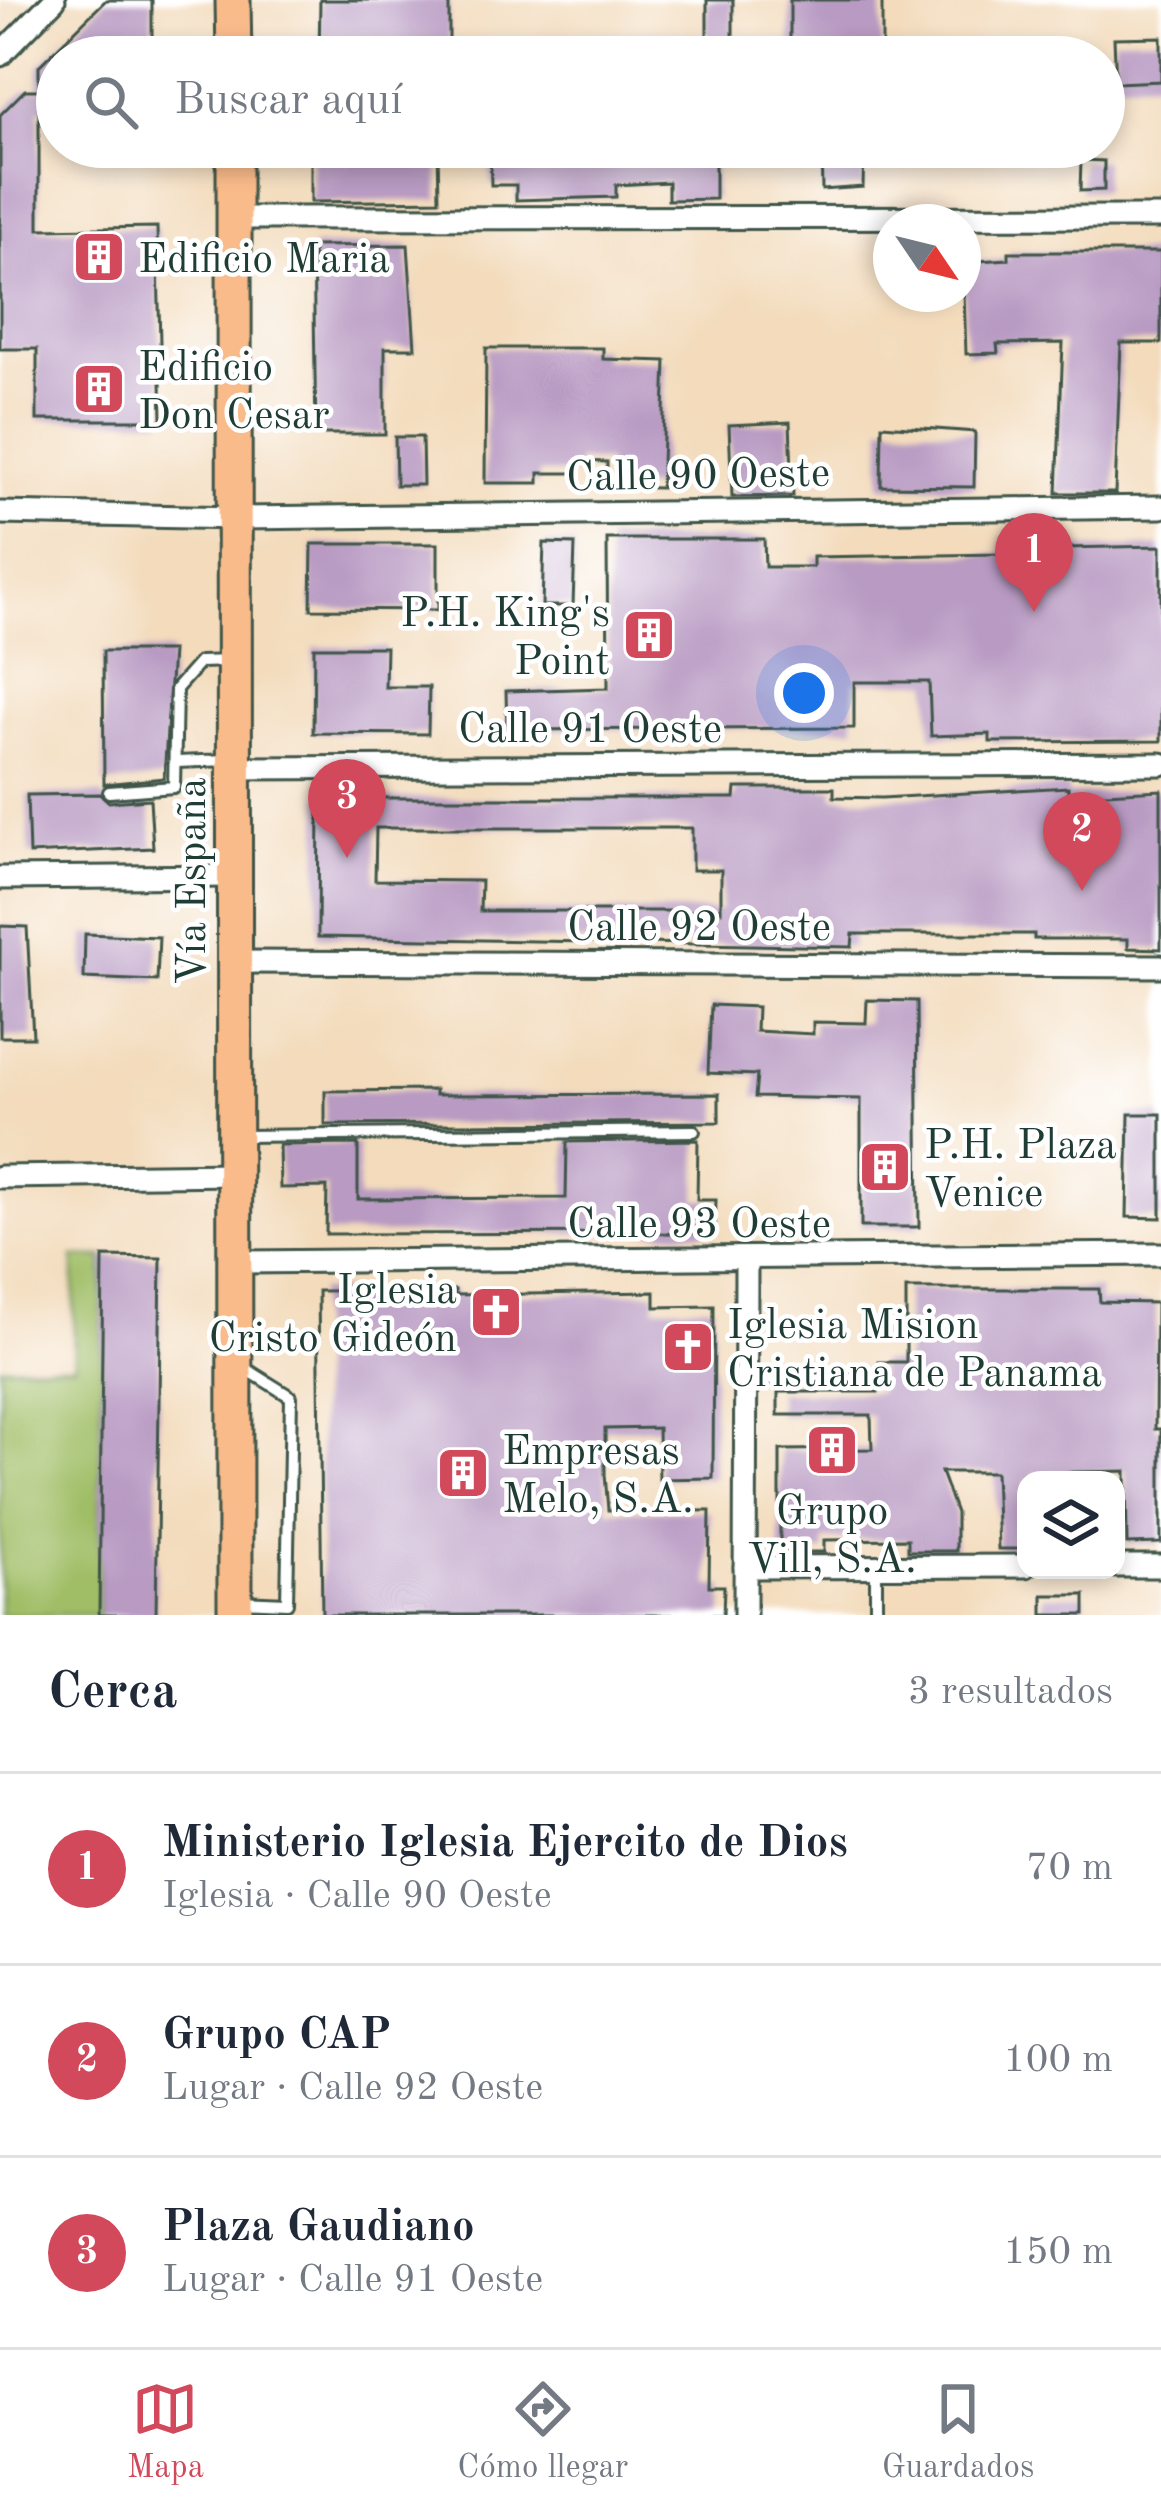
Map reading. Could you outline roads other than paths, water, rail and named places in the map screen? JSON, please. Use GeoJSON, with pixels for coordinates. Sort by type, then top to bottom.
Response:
{"type":"FeatureCollection","features":[{"type":"Feature","properties":{"kind":"main road"},"geometry":{"type":"LineString","coordinates":[[233,0],[233,36]]}},
{"type":"Feature","properties":{"kind":"main road","name":"Vía España"},"geometry":{"type":"LineString","coordinates":[[233,168],[235,1608]]}},
{"type":"Feature","properties":{"kind":"street"},"geometry":{"type":"LineString","coordinates":[[0,56],[54,0]]}},
{"type":"Feature","properties":{"kind":"street"},"geometry":{"type":"LineString","coordinates":[[234,218],[1161,217]]}},
{"type":"Feature","properties":{"kind":"street","name":"Calle 90 Oeste"},"geometry":{"type":"LineString","coordinates":[[0,513],[237,518],[1161,507]]}},
{"type":"Feature","properties":{"kind":"street","name":"Calle 91 Oeste"},"geometry":{"type":"LineString","coordinates":[[235,764],[1161,764]]}},
{"type":"Feature","properties":{"kind":"street"},"geometry":{"type":"LineString","coordinates":[[0,878],[234,876]]}},
{"type":"Feature","properties":{"kind":"street","name":"Calle 92 Oeste"},"geometry":{"type":"LineString","coordinates":[[236,962],[1161,966]]}},
{"type":"Feature","properties":{"kind":"street"},"geometry":{"type":"LineString","coordinates":[[0,1177],[237,1174]]}},
{"type":"Feature","properties":{"kind":"street","name":"Calle 93 Oeste"},"geometry":{"type":"LineString","coordinates":[[237,1262],[746,1262],[1161,1254]]}},
{"type":"Feature","properties":{"kind":"street"},"geometry":{"type":"LineString","coordinates":[[745,1615],[746,1262]]}},
{"type":"Feature","properties":{"kind":"street"},"geometry":{"type":"LineString","coordinates":[[1125,1567],[1161,1566]]}},
{"type":"Feature","properties":{"kind":"street"},"geometry":{"type":"LineString","coordinates":[[745,1567],[1017,1567]]}},
{"type":"Feature","properties":{"kind":"lane"},"geometry":{"type":"LineString","coordinates":[[109,792],[168,790],[176,781],[176,689],[200,662],[235,661]]}},
{"type":"Feature","properties":{"kind":"lane"},"geometry":{"type":"LineString","coordinates":[[177,762],[235,764]]}},
{"type":"Feature","properties":{"kind":"lane"},"geometry":{"type":"LineString","coordinates":[[236,1136],[694,1131]]}},
{"type":"Feature","properties":{"kind":"lane"},"geometry":{"type":"LineString","coordinates":[[235,1608],[287,1609],[292,1397],[238,1363]]}},
{"type":"Feature","properties":{"kind":"lane"},"geometry":{"type":"LineString","coordinates":[[746,1380],[853,1379]]}},
{"type":"Feature","properties":{"kind":"lane"},"geometry":{"type":"LineString","coordinates":[[876,1567],[876,1615]]}},
{"type":"Feature","properties":{"kind":"place","name":"Edificio Maria"},"geometry":{"type":"Point","coordinates":[99,257]}},
{"type":"Feature","properties":{"kind":"place","name":"Edificio Don Cesar"},"geometry":{"type":"Point","coordinates":[99,389]}},
{"type":"Feature","properties":{"kind":"place","name":"Ministerio Iglesia Ejercito de Dios"},"geometry":{"type":"Point","coordinates":[1034,612]}},
{"type":"Feature","properties":{"kind":"place","name":"P.H. King's Point"},"geometry":{"type":"Point","coordinates":[649,635]}},
{"type":"Feature","properties":{"kind":"place","name":"Plaza Gaudiano"},"geometry":{"type":"Point","coordinates":[347,858]}},
{"type":"Feature","properties":{"kind":"place","name":"Grupo CAP"},"geometry":{"type":"Point","coordinates":[1082,891]}},
{"type":"Feature","properties":{"kind":"place","name":"P.H. Plaza Venice"},"geometry":{"type":"Point","coordinates":[885,1167]}},
{"type":"Feature","properties":{"kind":"place","name":"Iglesia Cristo Gideón"},"geometry":{"type":"Point","coordinates":[496,1312]}},
{"type":"Feature","properties":{"kind":"place","name":"Iglesia Mision Cristiana de Panama"},"geometry":{"type":"Point","coordinates":[688,1347]}},
{"type":"Feature","properties":{"kind":"place","name":"Grupo Vill, S.A."},"geometry":{"type":"Point","coordinates":[832,1450]}},
{"type":"Feature","properties":{"kind":"place","name":"Empresas Melo, S.A."},"geometry":{"type":"Point","coordinates":[463,1473]}}]}
